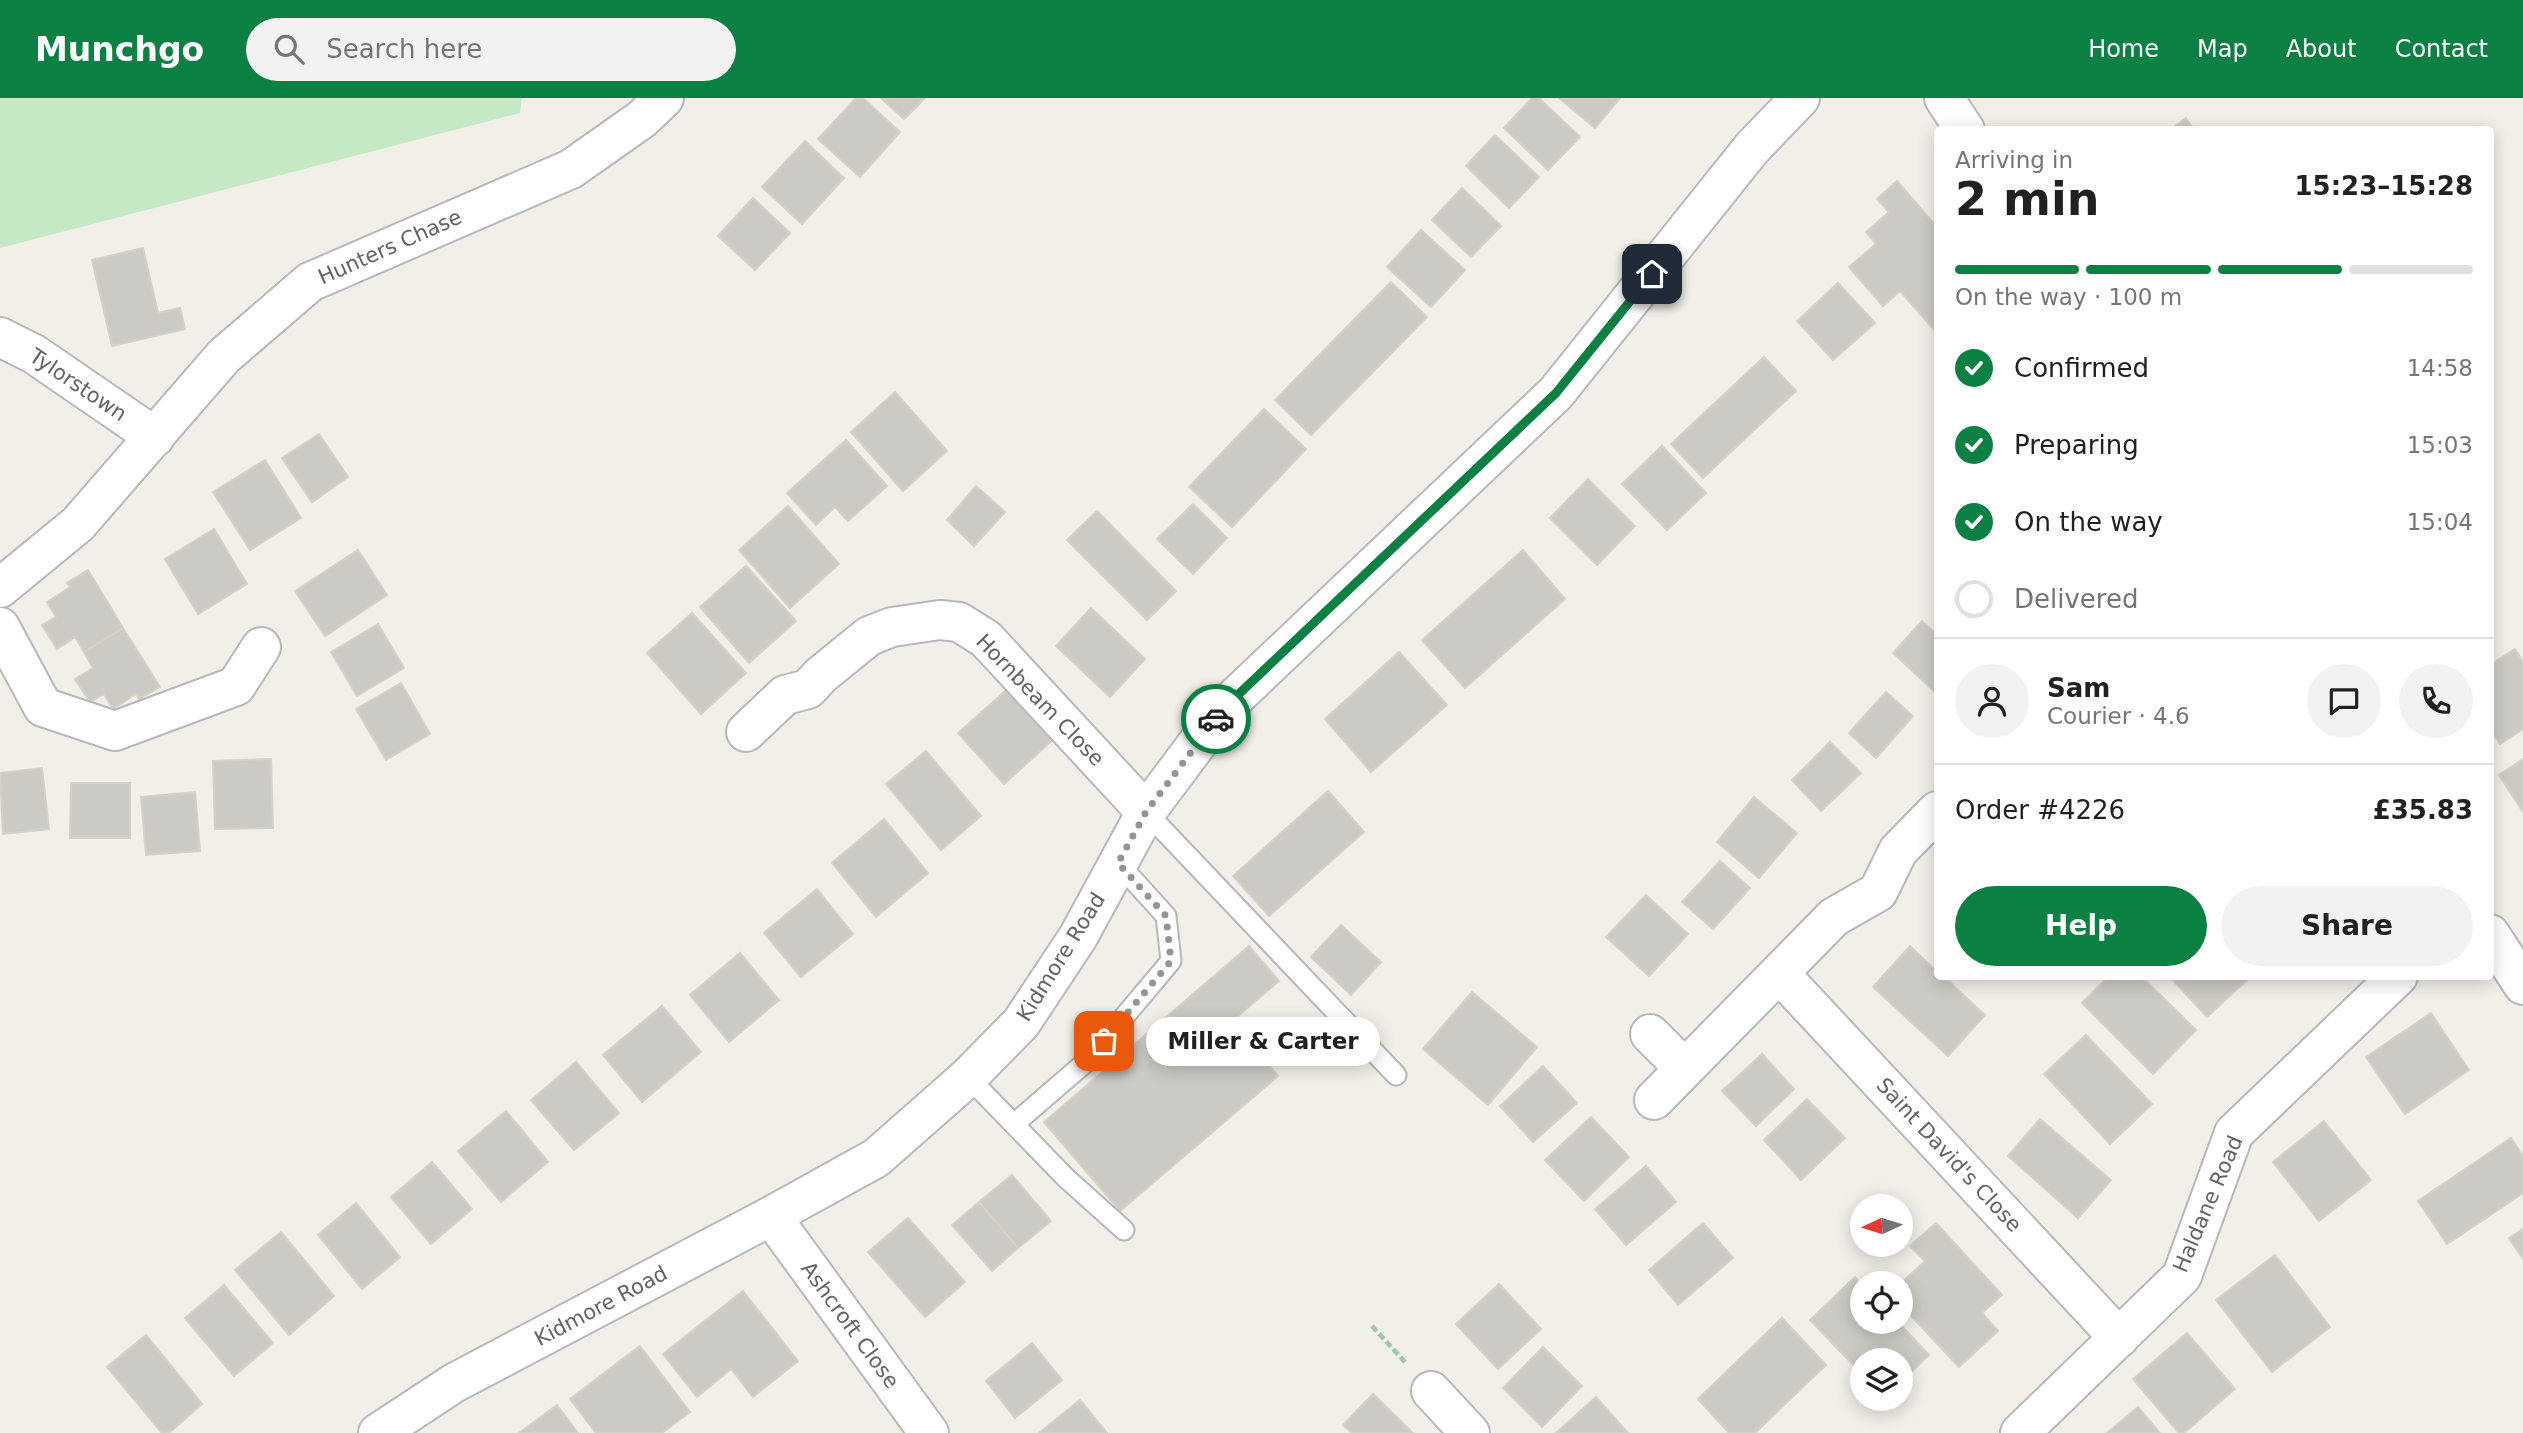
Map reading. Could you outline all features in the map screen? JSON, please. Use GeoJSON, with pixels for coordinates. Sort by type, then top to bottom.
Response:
{"type":"FeatureCollection","features":[{"type":"Feature","properties":{"kind":"street","name":"Hunters Chase"},"geometry":{"type":"LineString","coordinates":[[0,588],[78,524],[224,356],[310,282],[571,169],[642,119],[664,98]]}},
{"type":"Feature","properties":{"kind":"street","name":"Kidmore Road"},"geometry":{"type":"LineString","coordinates":[[378,1433],[454,1383],[876,1158],[968,1077],[1021,1023],[1078,937],[1146,812],[1223,709],[1556,393],[1752,148],[1800,98]]}},
{"type":"Feature","properties":{"kind":"street"},"geometry":{"type":"LineString","coordinates":[[1944,98],[1962,126]]}},
{"type":"Feature","properties":{"kind":"street","name":"Tylorstown"},"geometry":{"type":"LineString","coordinates":[[0,337],[34,354],[155,437]]}},
{"type":"Feature","properties":{"kind":"street","name":"Hornbeam Close"},"geometry":{"type":"LineString","coordinates":[[746,732],[785,695],[808,689],[821,674],[869,636],[913,622],[959,622],[986,639],[1146,812]]}},
{"type":"Feature","properties":{"kind":"street"},"geometry":{"type":"LineString","coordinates":[[0,627],[43,707],[115,731],[236,686],[261,647]]}},
{"type":"Feature","properties":{"kind":"street"},"geometry":{"type":"LineString","coordinates":[[1654,1100],[1833,917],[1878,892],[1898,851],[1934,814]]}},
{"type":"Feature","properties":{"kind":"street"},"geometry":{"type":"LineString","coordinates":[[2494,940],[2523,985]]}},
{"type":"Feature","properties":{"kind":"street","name":"Saint David's Close"},"geometry":{"type":"LineString","coordinates":[[1779,973],[2119,1338]]}},
{"type":"Feature","properties":{"kind":"street","name":"Haldane Road"},"geometry":{"type":"LineString","coordinates":[[2020,1433],[2182,1276],[2234,1133],[2394,980]]}},
{"type":"Feature","properties":{"kind":"street"},"geometry":{"type":"LineString","coordinates":[[1650,1034],[1684,1068]]}},
{"type":"Feature","properties":{"kind":"street","name":"Ashcroft Close"},"geometry":{"type":"LineString","coordinates":[[771,1216],[929,1433]]}},
{"type":"Feature","properties":{"kind":"street"},"geometry":{"type":"LineString","coordinates":[[1432,1391],[1470,1433]]}},
{"type":"Feature","properties":{"kind":"lane"},"geometry":{"type":"LineString","coordinates":[[1146,812],[1396,1076]]}},
{"type":"Feature","properties":{"kind":"lane"},"geometry":{"type":"LineString","coordinates":[[1014,1124],[1087,1061],[1171,961],[1166,916],[1118,863]]}},
{"type":"Feature","properties":{"kind":"lane"},"geometry":{"type":"LineString","coordinates":[[968,1077],[1066,1178],[1124,1230]]}},
{"type":"Feature","properties":{"kind":"path"},"geometry":{"type":"LineString","coordinates":[[1372,1326],[1432,1391]]}},
{"type":"Feature","properties":{"kind":"green space"},"geometry":{"type":"Polygon","coordinates":[[[0,98],[522,98],[520,113],[0,248],[0,98]]]}},
{"type":"Feature","properties":{"kind":"building"},"geometry":{"type":"Polygon","coordinates":[[[856,98],[863,98],[900,132],[860,177],[818,139],[856,98]]]}},
{"type":"Feature","properties":{"kind":"building"},"geometry":{"type":"Polygon","coordinates":[[[881,98],[925,98],[904,119],[881,98]]]}},
{"type":"Feature","properties":{"kind":"building"},"geometry":{"type":"Polygon","coordinates":[[[1532,98],[1539,98],[1580,137],[1548,170],[1504,128],[1532,98]]]}},
{"type":"Feature","properties":{"kind":"building"},"geometry":{"type":"Polygon","coordinates":[[[1559,98],[1620,98],[1595,128],[1559,98]]]}},
{"type":"Feature","properties":{"kind":"building"},"geometry":{"type":"Polygon","coordinates":[[[2186,118],[2191,126],[2175,126],[2186,118]]]}},
{"type":"Feature","properties":{"kind":"building"},"geometry":{"type":"Polygon","coordinates":[[[1495,135],[1539,177],[1509,208],[1466,166],[1495,135]]]}},
{"type":"Feature","properties":{"kind":"building"},"geometry":{"type":"Polygon","coordinates":[[[805,141],[844,178],[802,224],[762,187],[805,141]]]}},
{"type":"Feature","properties":{"kind":"building"},"geometry":{"type":"Polygon","coordinates":[[[1897,181],[1934,224],[1934,330],[1900,291],[1883,306],[1849,267],[1876,244],[1866,232],[1889,212],[1877,199],[1897,181]]]}},
{"type":"Feature","properties":{"kind":"building"},"geometry":{"type":"Polygon","coordinates":[[[1462,188],[1501,226],[1471,257],[1432,220],[1462,188]]]}},
{"type":"Feature","properties":{"kind":"building"},"geometry":{"type":"Polygon","coordinates":[[[753,198],[790,233],[755,270],[718,236],[753,198]]]}},
{"type":"Feature","properties":{"kind":"building"},"geometry":{"type":"Polygon","coordinates":[[[1421,230],[1465,270],[1431,307],[1387,267],[1421,230]]]}},
{"type":"Feature","properties":{"kind":"building"},"geometry":{"type":"Polygon","coordinates":[[[143,248],[158,313],[180,308],[185,329],[112,346],[92,260],[143,248]]]}},
{"type":"Feature","properties":{"kind":"building"},"geometry":{"type":"Polygon","coordinates":[[[1391,282],[1427,317],[1311,435],[1275,400],[1391,282]]]}},
{"type":"Feature","properties":{"kind":"building"},"geometry":{"type":"Polygon","coordinates":[[[1838,283],[1875,323],[1833,360],[1797,321],[1838,283]]]}},
{"type":"Feature","properties":{"kind":"building"},"geometry":{"type":"Polygon","coordinates":[[[1764,357],[1796,391],[1703,478],[1671,444],[1764,357]]]}},
{"type":"Feature","properties":{"kind":"building"},"geometry":{"type":"Polygon","coordinates":[[[895,392],[947,451],[903,491],[851,432],[895,392]]]}},
{"type":"Feature","properties":{"kind":"building"},"geometry":{"type":"Polygon","coordinates":[[[1264,409],[1306,449],[1232,527],[1189,487],[1264,409]]]}},
{"type":"Feature","properties":{"kind":"building"},"geometry":{"type":"Polygon","coordinates":[[[319,434],[348,477],[312,502],[282,458],[319,434]]]}},
{"type":"Feature","properties":{"kind":"building"},"geometry":{"type":"Polygon","coordinates":[[[846,440],[887,486],[848,521],[835,507],[816,525],[787,493],[846,440]]]}},
{"type":"Feature","properties":{"kind":"building"},"geometry":{"type":"Polygon","coordinates":[[[1662,446],[1706,493],[1667,530],[1622,484],[1662,446]]]}},
{"type":"Feature","properties":{"kind":"building"},"geometry":{"type":"Polygon","coordinates":[[[265,460],[301,518],[250,550],[213,492],[265,460]]]}},
{"type":"Feature","properties":{"kind":"building"},"geometry":{"type":"Polygon","coordinates":[[[1588,479],[1635,526],[1597,565],[1550,518],[1588,479]]]}},
{"type":"Feature","properties":{"kind":"building"},"geometry":{"type":"Polygon","coordinates":[[[976,486],[1005,512],[974,546],[947,520],[976,486]]]}},
{"type":"Feature","properties":{"kind":"building"},"geometry":{"type":"Polygon","coordinates":[[[1193,504],[1227,538],[1193,574],[1157,539],[1193,504]]]}},
{"type":"Feature","properties":{"kind":"building"},"geometry":{"type":"Polygon","coordinates":[[[788,506],[839,564],[790,608],[739,550],[788,506]]]}},
{"type":"Feature","properties":{"kind":"building"},"geometry":{"type":"Polygon","coordinates":[[[1097,511],[1176,591],[1147,620],[1067,540],[1097,511]]]}},
{"type":"Feature","properties":{"kind":"building"},"geometry":{"type":"Polygon","coordinates":[[[214,529],[247,584],[198,614],[165,559],[214,529]]]}},
{"type":"Feature","properties":{"kind":"building"},"geometry":{"type":"Polygon","coordinates":[[[358,550],[387,595],[325,636],[295,591],[358,550]]]}},
{"type":"Feature","properties":{"kind":"building"},"geometry":{"type":"Polygon","coordinates":[[[1523,550],[1565,599],[1465,688],[1422,640],[1523,550]]]}},
{"type":"Feature","properties":{"kind":"building"},"geometry":{"type":"Polygon","coordinates":[[[746,566],[796,621],[749,663],[700,607],[746,566]]]}},
{"type":"Feature","properties":{"kind":"building"},"geometry":{"type":"Polygon","coordinates":[[[88,570],[123,628],[84,652],[75,637],[57,649],[42,625],[56,617],[47,602],[70,587],[67,583],[88,570]]]}},
{"type":"Feature","properties":{"kind":"building"},"geometry":{"type":"Polygon","coordinates":[[[1091,608],[1145,659],[1110,697],[1056,646],[1091,608]]]}},
{"type":"Feature","properties":{"kind":"building"},"geometry":{"type":"Polygon","coordinates":[[[692,613],[746,673],[701,714],[647,653],[692,613]]]}},
{"type":"Feature","properties":{"kind":"building"},"geometry":{"type":"Polygon","coordinates":[[[1922,621],[1934,632],[1934,691],[1893,653],[1922,621]]]}},
{"type":"Feature","properties":{"kind":"building"},"geometry":{"type":"Polygon","coordinates":[[[378,624],[404,668],[357,696],[331,652],[378,624]]]}},
{"type":"Feature","properties":{"kind":"building"},"geometry":{"type":"Polygon","coordinates":[[[123,628],[160,687],[139,699],[136,694],[113,709],[104,694],[90,702],[75,679],[93,668],[84,652],[123,628]]]}},
{"type":"Feature","properties":{"kind":"building"},"geometry":{"type":"Polygon","coordinates":[[[2515,649],[2523,662],[2523,729],[2500,744],[2494,735],[2494,662],[2515,649]]]}},
{"type":"Feature","properties":{"kind":"building"},"geometry":{"type":"Polygon","coordinates":[[[1399,652],[1447,705],[1371,772],[1325,719],[1399,652]]]}},
{"type":"Feature","properties":{"kind":"building"},"geometry":{"type":"Polygon","coordinates":[[[401,683],[430,734],[386,760],[356,709],[401,683]]]}},
{"type":"Feature","properties":{"kind":"building"},"geometry":{"type":"Polygon","coordinates":[[[1011,686],[1056,737],[1004,784],[958,733],[1011,686]]]}},
{"type":"Feature","properties":{"kind":"building"},"geometry":{"type":"Polygon","coordinates":[[[1886,692],[1913,716],[1876,758],[1849,733],[1886,692]]]}},
{"type":"Feature","properties":{"kind":"building"},"geometry":{"type":"Polygon","coordinates":[[[1830,742],[1861,773],[1821,811],[1792,780],[1830,742]]]}},
{"type":"Feature","properties":{"kind":"building"},"geometry":{"type":"Polygon","coordinates":[[[926,751],[981,816],[941,850],[886,784],[926,751]]]}},
{"type":"Feature","properties":{"kind":"building"},"geometry":{"type":"Polygon","coordinates":[[[271,759],[273,828],[215,829],[213,761],[271,759]]]}},
{"type":"Feature","properties":{"kind":"building"},"geometry":{"type":"Polygon","coordinates":[[[2523,759],[2523,812],[2499,775],[2523,759]]]}},
{"type":"Feature","properties":{"kind":"building"},"geometry":{"type":"Polygon","coordinates":[[[42,768],[49,829],[3,834],[0,773],[42,768]]]}},
{"type":"Feature","properties":{"kind":"building"},"geometry":{"type":"Polygon","coordinates":[[[71,783],[130,783],[130,838],[70,838],[71,783]]]}},
{"type":"Feature","properties":{"kind":"building"},"geometry":{"type":"Polygon","coordinates":[[[1328,791],[1364,832],[1269,916],[1233,876],[1328,791]]]}},
{"type":"Feature","properties":{"kind":"building"},"geometry":{"type":"Polygon","coordinates":[[[195,792],[200,851],[146,855],[141,797],[195,792]]]}},
{"type":"Feature","properties":{"kind":"building"},"geometry":{"type":"Polygon","coordinates":[[[1754,797],[1797,833],[1759,878],[1717,842],[1754,797]]]}},
{"type":"Feature","properties":{"kind":"building"},"geometry":{"type":"Polygon","coordinates":[[[884,819],[928,873],[876,917],[832,863],[884,819]]]}},
{"type":"Feature","properties":{"kind":"building"},"geometry":{"type":"Polygon","coordinates":[[[1720,861],[1750,888],[1713,929],[1682,902],[1720,861]]]}},
{"type":"Feature","properties":{"kind":"building"},"geometry":{"type":"Polygon","coordinates":[[[817,889],[853,934],[801,977],[764,933],[817,889]]]}},
{"type":"Feature","properties":{"kind":"building"},"geometry":{"type":"Polygon","coordinates":[[[1646,895],[1688,934],[1649,976],[1606,937],[1646,895]]]}},
{"type":"Feature","properties":{"kind":"building"},"geometry":{"type":"Polygon","coordinates":[[[1341,925],[1381,962],[1351,995],[1311,957],[1341,925]]]}},
{"type":"Feature","properties":{"kind":"building"},"geometry":{"type":"Polygon","coordinates":[[[1249,946],[1279,981],[1231,1022],[1278,1076],[1120,1211],[1044,1122],[1249,946]]]}},
{"type":"Feature","properties":{"kind":"building"},"geometry":{"type":"Polygon","coordinates":[[[1910,946],[1934,969],[1934,980],[1947,980],[1985,1015],[1948,1056],[1873,987],[1910,946]]]}},
{"type":"Feature","properties":{"kind":"building"},"geometry":{"type":"Polygon","coordinates":[[[740,953],[779,1000],[729,1042],[690,995],[740,953]]]}},
{"type":"Feature","properties":{"kind":"building"},"geometry":{"type":"Polygon","coordinates":[[[2105,980],[2145,980],[2196,1030],[2153,1074],[2082,1003],[2105,980]]]}},
{"type":"Feature","properties":{"kind":"building"},"geometry":{"type":"Polygon","coordinates":[[[2173,980],[2247,980],[2207,1017],[2173,980]]]}},
{"type":"Feature","properties":{"kind":"building"},"geometry":{"type":"Polygon","coordinates":[[[1472,992],[1537,1047],[1488,1105],[1423,1049],[1472,992]]]}},
{"type":"Feature","properties":{"kind":"building"},"geometry":{"type":"Polygon","coordinates":[[[662,1006],[701,1052],[642,1102],[603,1055],[662,1006]]]}},
{"type":"Feature","properties":{"kind":"building"},"geometry":{"type":"Polygon","coordinates":[[[2431,1013],[2469,1070],[2405,1114],[2366,1057],[2431,1013]]]}},
{"type":"Feature","properties":{"kind":"building"},"geometry":{"type":"Polygon","coordinates":[[[2086,1035],[2152,1104],[2110,1144],[2044,1074],[2086,1035]]]}},
{"type":"Feature","properties":{"kind":"building"},"geometry":{"type":"Polygon","coordinates":[[[1762,1054],[1794,1089],[1756,1126],[1722,1091],[1762,1054]]]}},
{"type":"Feature","properties":{"kind":"building"},"geometry":{"type":"Polygon","coordinates":[[[576,1062],[619,1113],[574,1150],[531,1100],[576,1062]]]}},
{"type":"Feature","properties":{"kind":"building"},"geometry":{"type":"Polygon","coordinates":[[[1543,1066],[1577,1103],[1533,1142],[1500,1106],[1543,1066]]]}},
{"type":"Feature","properties":{"kind":"building"},"geometry":{"type":"Polygon","coordinates":[[[1807,1099],[1845,1138],[1801,1180],[1764,1140],[1807,1099]]]}},
{"type":"Feature","properties":{"kind":"building"},"geometry":{"type":"Polygon","coordinates":[[[506,1111],[548,1162],[501,1202],[458,1151],[506,1111]]]}},
{"type":"Feature","properties":{"kind":"building"},"geometry":{"type":"Polygon","coordinates":[[[1591,1117],[1629,1157],[1584,1201],[1545,1160],[1591,1117]]]}},
{"type":"Feature","properties":{"kind":"building"},"geometry":{"type":"Polygon","coordinates":[[[2040,1119],[2111,1180],[2078,1218],[2008,1156],[2040,1119]]]}},
{"type":"Feature","properties":{"kind":"building"},"geometry":{"type":"Polygon","coordinates":[[[2324,1121],[2371,1180],[2319,1221],[2273,1162],[2324,1121]]]}},
{"type":"Feature","properties":{"kind":"building"},"geometry":{"type":"Polygon","coordinates":[[[2511,1138],[2523,1156],[2523,1193],[2447,1244],[2418,1201],[2511,1138]]]}},
{"type":"Feature","properties":{"kind":"building"},"geometry":{"type":"Polygon","coordinates":[[[432,1162],[472,1209],[431,1244],[391,1197],[432,1162]]]}},
{"type":"Feature","properties":{"kind":"building"},"geometry":{"type":"Polygon","coordinates":[[[1646,1166],[1676,1202],[1626,1245],[1595,1209],[1646,1166]]]}},
{"type":"Feature","properties":{"kind":"building"},"geometry":{"type":"Polygon","coordinates":[[[1012,1175],[1051,1221],[1018,1248],[979,1202],[1012,1175]]]}},
{"type":"Feature","properties":{"kind":"building"},"geometry":{"type":"Polygon","coordinates":[[[979,1202],[1018,1248],[992,1271],[952,1225],[979,1202]]]}},
{"type":"Feature","properties":{"kind":"building"},"geometry":{"type":"Polygon","coordinates":[[[356,1203],[400,1257],[362,1289],[318,1235],[356,1203]]]}},
{"type":"Feature","properties":{"kind":"building"},"geometry":{"type":"Polygon","coordinates":[[[908,1218],[965,1282],[925,1317],[868,1252],[908,1218]]]}},
{"type":"Feature","properties":{"kind":"building"},"geometry":{"type":"Polygon","coordinates":[[[1703,1223],[1733,1258],[1678,1305],[1649,1270],[1703,1223]]]}},
{"type":"Feature","properties":{"kind":"building"},"geometry":{"type":"Polygon","coordinates":[[[1936,1223],[2002,1295],[1982,1313],[1998,1331],[1959,1367],[1913,1318],[1913,1272],[1925,1261],[1913,1249],[1913,1243],[1936,1223]]]}},
{"type":"Feature","properties":{"kind":"building"},"geometry":{"type":"Polygon","coordinates":[[[2523,1229],[2523,1259],[2509,1238],[2523,1229]]]}},
{"type":"Feature","properties":{"kind":"building"},"geometry":{"type":"Polygon","coordinates":[[[281,1232],[334,1296],[289,1335],[235,1270],[281,1232]]]}},
{"type":"Feature","properties":{"kind":"building"},"geometry":{"type":"Polygon","coordinates":[[[2275,1255],[2330,1327],[2272,1372],[2216,1300],[2275,1255]]]}},
{"type":"Feature","properties":{"kind":"building"},"geometry":{"type":"Polygon","coordinates":[[[1850,1282],[1850,1334],[1909,1334],[1929,1355],[1913,1370],[1913,1348],[1850,1348],[1850,1362],[1810,1320],[1850,1282]]]}},
{"type":"Feature","properties":{"kind":"building"},"geometry":{"type":"Polygon","coordinates":[[[1499,1284],[1541,1329],[1498,1369],[1456,1324],[1499,1284]]]}},
{"type":"Feature","properties":{"kind":"building"},"geometry":{"type":"Polygon","coordinates":[[[224,1285],[273,1343],[234,1376],[185,1318],[224,1285]]]}},
{"type":"Feature","properties":{"kind":"building"},"geometry":{"type":"Polygon","coordinates":[[[743,1291],[798,1361],[753,1397],[731,1369],[697,1397],[663,1354],[743,1291]]]}},
{"type":"Feature","properties":{"kind":"building"},"geometry":{"type":"Polygon","coordinates":[[[1782,1318],[1826,1365],[1755,1433],[1729,1433],[1698,1399],[1782,1318]]]}},
{"type":"Feature","properties":{"kind":"building"},"geometry":{"type":"Polygon","coordinates":[[[2187,1333],[2235,1389],[2184,1433],[2179,1433],[2133,1379],[2187,1333]]]}},
{"type":"Feature","properties":{"kind":"building"},"geometry":{"type":"Polygon","coordinates":[[[146,1335],[202,1404],[169,1433],[162,1433],[107,1367],[146,1335]]]}},
{"type":"Feature","properties":{"kind":"building"},"geometry":{"type":"Polygon","coordinates":[[[1032,1343],[1062,1380],[1015,1418],[986,1381],[1032,1343]]]}},
{"type":"Feature","properties":{"kind":"building"},"geometry":{"type":"Polygon","coordinates":[[[640,1346],[690,1412],[662,1433],[596,1433],[570,1399],[640,1346]]]}},
{"type":"Feature","properties":{"kind":"building"},"geometry":{"type":"Polygon","coordinates":[[[1543,1347],[1582,1386],[1542,1427],[1503,1388],[1543,1347]]]}},
{"type":"Feature","properties":{"kind":"building"},"geometry":{"type":"Polygon","coordinates":[[[1373,1394],[1413,1433],[1352,1433],[1343,1425],[1373,1394]]]}},
{"type":"Feature","properties":{"kind":"building"},"geometry":{"type":"Polygon","coordinates":[[[1596,1397],[1628,1433],[1556,1433],[1596,1397]]]}},
{"type":"Feature","properties":{"kind":"building"},"geometry":{"type":"Polygon","coordinates":[[[1080,1400],[1107,1433],[1039,1433],[1080,1400]]]}},
{"type":"Feature","properties":{"kind":"building"},"geometry":{"type":"Polygon","coordinates":[[[557,1405],[578,1433],[519,1433],[557,1405]]]}},
{"type":"Feature","properties":{"kind":"building"},"geometry":{"type":"Polygon","coordinates":[[[2138,1407],[2160,1433],[2107,1433],[2138,1407]]]}},
{"type":"Feature","properties":{"kind":"way so far"},"geometry":{"type":"LineString","coordinates":[[1104,1041],[1171,961],[1166,916],[1118,863],[1146,812],[1216,719]]}},
{"type":"Feature","properties":{"kind":"place","name":"Miller & Carter"},"geometry":{"type":"Point","coordinates":[1104,1041]}},
{"type":"Feature","properties":{"kind":"route"},"geometry":{"type":"LineString","coordinates":[[1216,719],[1223,709],[1556,393],[1652,274]]}}]}
